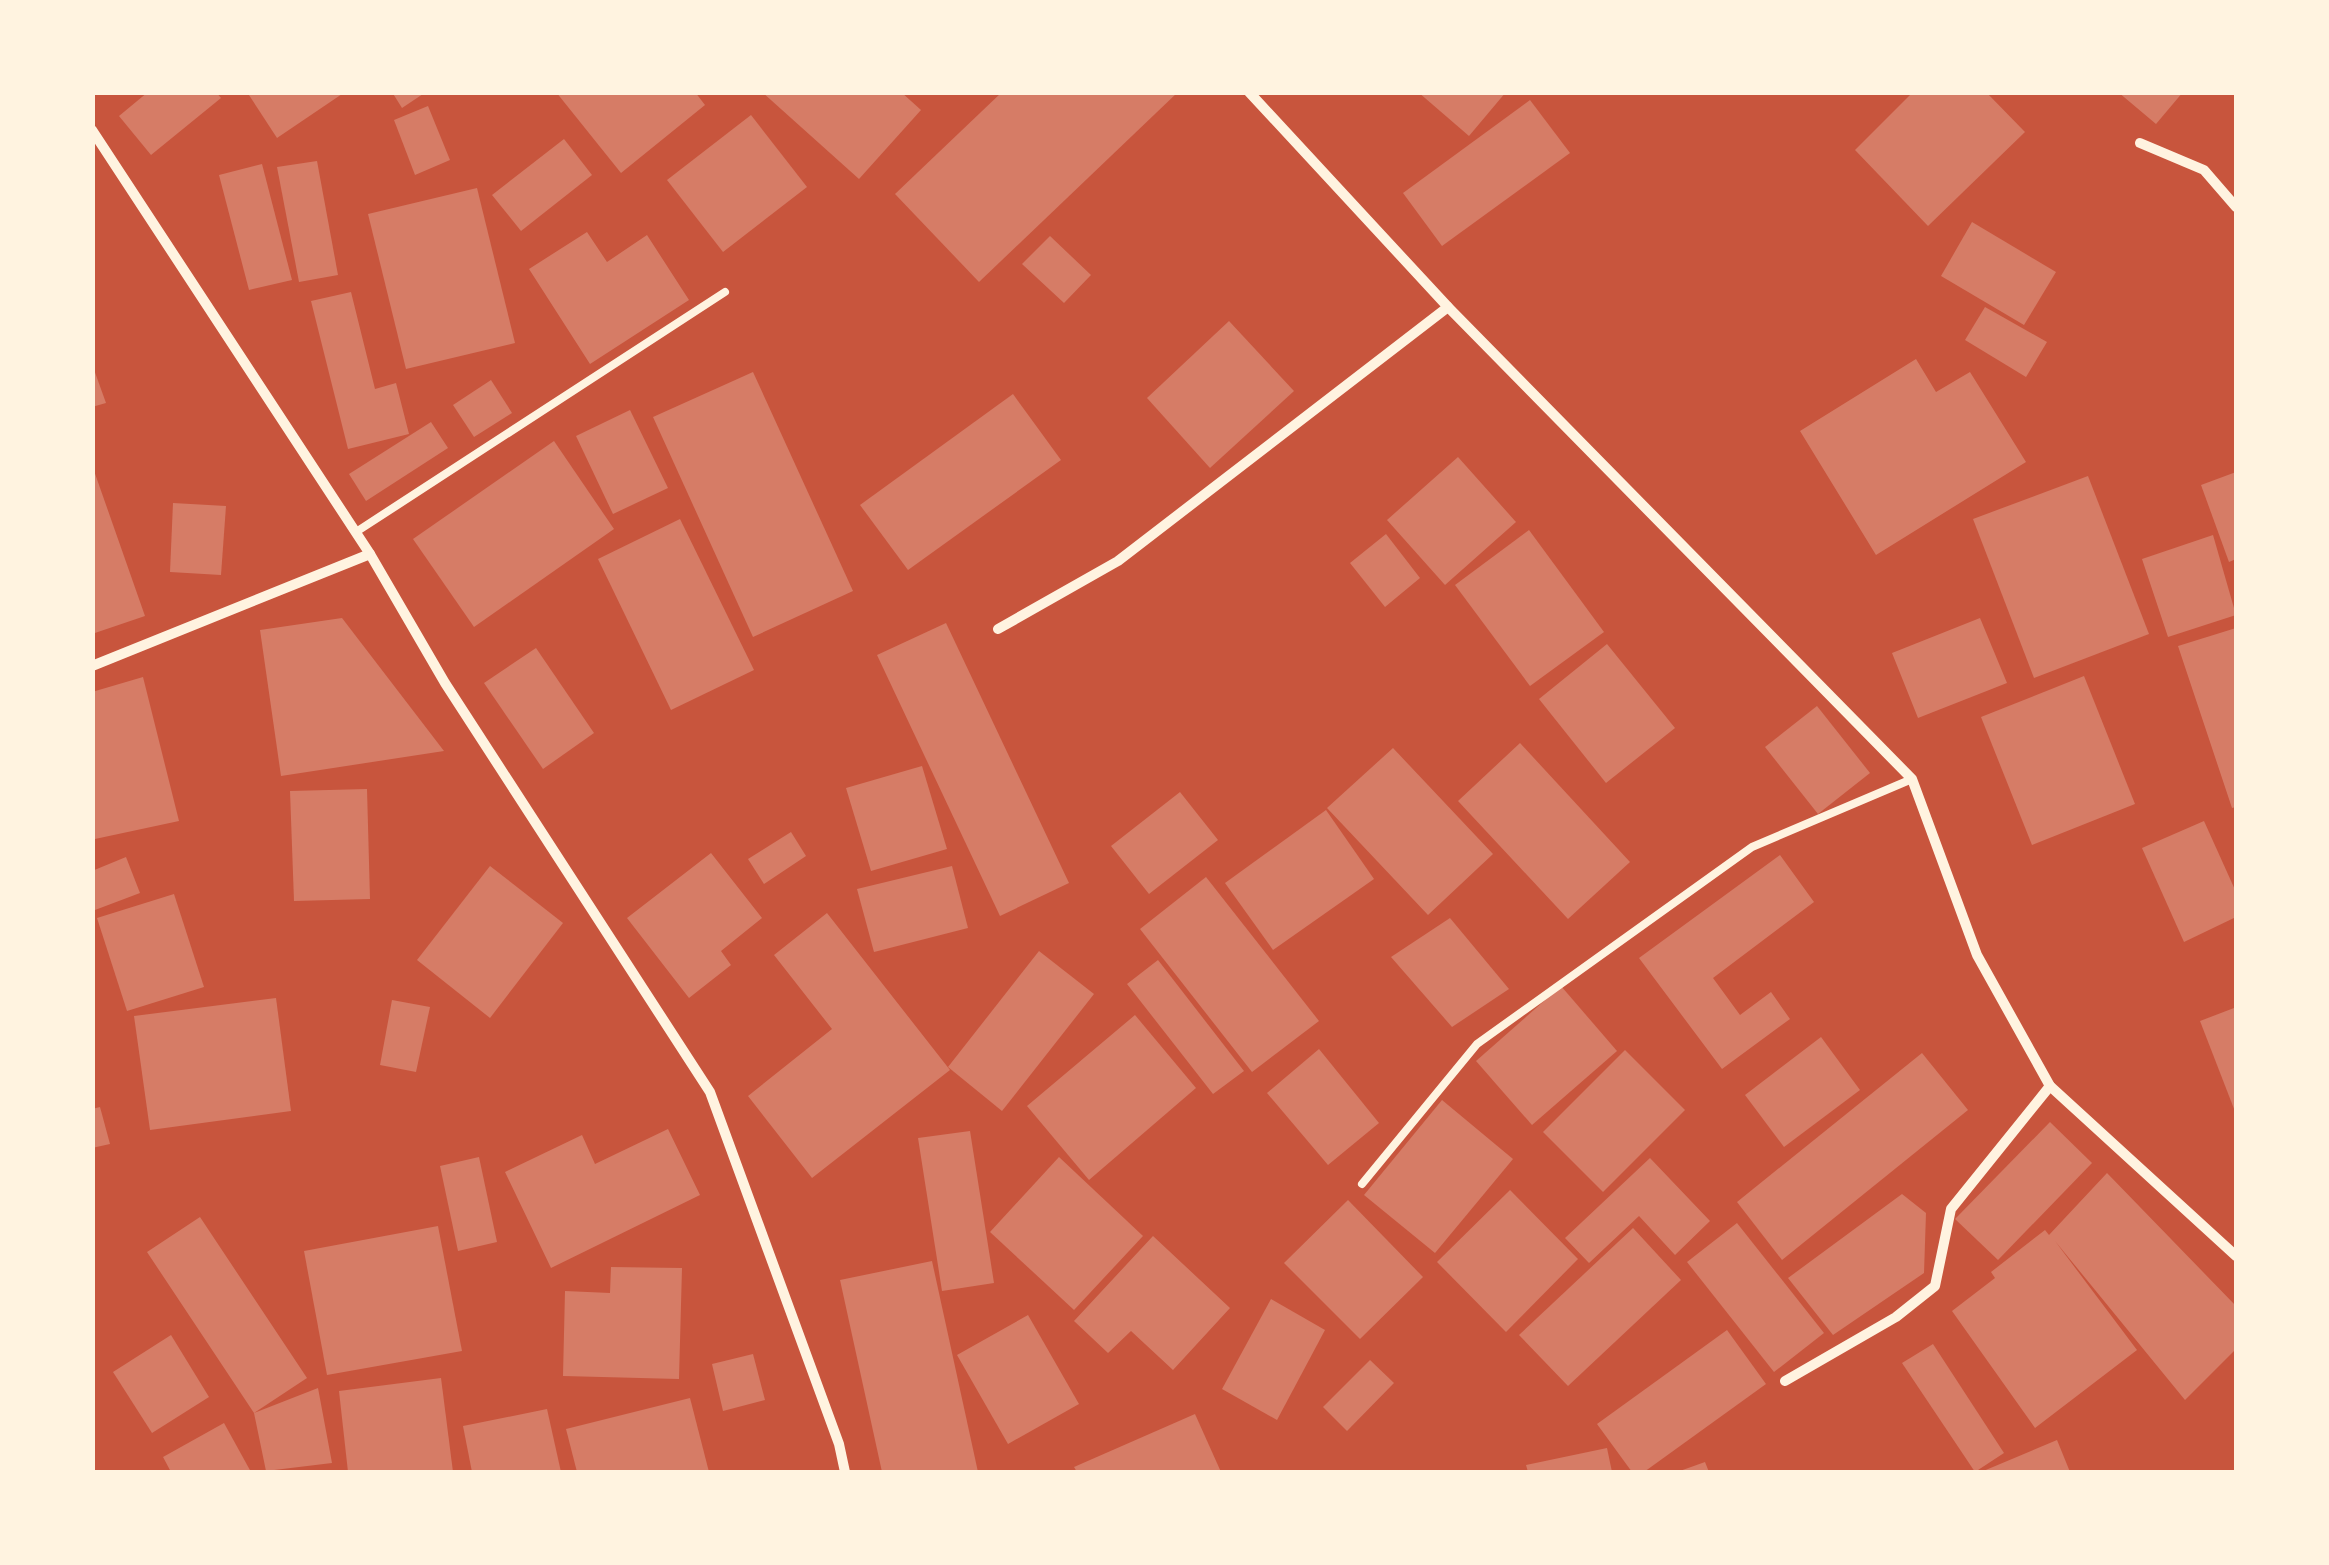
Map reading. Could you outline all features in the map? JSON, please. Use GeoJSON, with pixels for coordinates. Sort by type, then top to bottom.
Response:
{"type":"FeatureCollection","features":[{"type":"Feature","properties":{"kind":"street"},"geometry":{"type":"LineString","coordinates":[[1249,92],[1448,307],[1912,779],[1977,955],[2050,1086],[2236,1256]]}},
{"type":"Feature","properties":{"kind":"street"},"geometry":{"type":"LineString","coordinates":[[92,130],[356,532],[445,683],[710,1092],[839,1444],[844,1472]]}},
{"type":"Feature","properties":{"kind":"street"},"geometry":{"type":"LineString","coordinates":[[2140,142],[2204,170],[2236,207]]}},
{"type":"Feature","properties":{"kind":"street"},"geometry":{"type":"LineString","coordinates":[[998,629],[1118,561],[1448,307]]}},
{"type":"Feature","properties":{"kind":"street"},"geometry":{"type":"LineString","coordinates":[[92,666],[370,554]]}},
{"type":"Feature","properties":{"kind":"street"},"geometry":{"type":"LineString","coordinates":[[1785,1381],[1896,1318],[1935,1286],[1950,1209],[2050,1086]]}},
{"type":"Feature","properties":{"kind":"lane"},"geometry":{"type":"LineString","coordinates":[[356,532],[725,292]]}},
{"type":"Feature","properties":{"kind":"lane"},"geometry":{"type":"LineString","coordinates":[[1362,1184],[1478,1044],[1752,847],[1912,779]]}},
{"type":"Feature","properties":{"kind":"building"},"geometry":{"type":"Polygon","coordinates":[[[148,92],[216,92],[221,98],[151,155],[119,116],[148,92]]]}},
{"type":"Feature","properties":{"kind":"building"},"geometry":{"type":"Polygon","coordinates":[[[247,92],[345,92],[277,138],[247,92]]]}},
{"type":"Feature","properties":{"kind":"building"},"geometry":{"type":"Polygon","coordinates":[[[392,92],[426,92],[402,108],[392,92]]]}},
{"type":"Feature","properties":{"kind":"building"},"geometry":{"type":"Polygon","coordinates":[[[556,92],[695,92],[705,105],[621,173],[556,92]]]}},
{"type":"Feature","properties":{"kind":"building"},"geometry":{"type":"Polygon","coordinates":[[[762,92],[901,92],[921,110],[859,179],[762,92]]]}},
{"type":"Feature","properties":{"kind":"building"},"geometry":{"type":"Polygon","coordinates":[[[1002,92],[1178,92],[979,282],[895,194],[1002,92]]]}},
{"type":"Feature","properties":{"kind":"building"},"geometry":{"type":"Polygon","coordinates":[[[1418,92],[1506,92],[1469,136],[1418,92]]]}},
{"type":"Feature","properties":{"kind":"building"},"geometry":{"type":"Polygon","coordinates":[[[1913,92],[1986,92],[2025,132],[1928,226],[1855,150],[1913,92]]]}},
{"type":"Feature","properties":{"kind":"building"},"geometry":{"type":"Polygon","coordinates":[[[2118,92],[2183,92],[2156,124],[2118,92]]]}},
{"type":"Feature","properties":{"kind":"building"},"geometry":{"type":"Polygon","coordinates":[[[1530,100],[1570,153],[1442,246],[1403,193],[1530,100]]]}},
{"type":"Feature","properties":{"kind":"building"},"geometry":{"type":"Polygon","coordinates":[[[428,106],[450,160],[415,175],[394,120],[428,106]]]}},
{"type":"Feature","properties":{"kind":"building"},"geometry":{"type":"Polygon","coordinates":[[[751,115],[807,187],[723,252],[667,180],[751,115]]]}},
{"type":"Feature","properties":{"kind":"building"},"geometry":{"type":"Polygon","coordinates":[[[564,139],[592,175],[521,231],[492,195],[564,139]]]}},
{"type":"Feature","properties":{"kind":"building"},"geometry":{"type":"Polygon","coordinates":[[[317,161],[338,275],[299,282],[277,167],[317,161]]]}},
{"type":"Feature","properties":{"kind":"building"},"geometry":{"type":"Polygon","coordinates":[[[262,164],[292,280],[249,290],[219,175],[262,164]]]}},
{"type":"Feature","properties":{"kind":"building"},"geometry":{"type":"Polygon","coordinates":[[[477,188],[515,343],[406,369],[368,214],[477,188]]]}},
{"type":"Feature","properties":{"kind":"building"},"geometry":{"type":"Polygon","coordinates":[[[1972,222],[2056,272],[2024,325],[1941,276],[1972,222]]]}},
{"type":"Feature","properties":{"kind":"building"},"geometry":{"type":"Polygon","coordinates":[[[587,232],[607,262],[647,235],[689,300],[590,364],[529,269],[587,232]]]}},
{"type":"Feature","properties":{"kind":"building"},"geometry":{"type":"Polygon","coordinates":[[[1050,236],[1091,275],[1064,303],[1022,264],[1050,236]]]}},
{"type":"Feature","properties":{"kind":"building"},"geometry":{"type":"Polygon","coordinates":[[[351,292],[375,389],[396,383],[409,434],[348,449],[311,301],[351,292]]]}},
{"type":"Feature","properties":{"kind":"building"},"geometry":{"type":"Polygon","coordinates":[[[1985,307],[2047,342],[2026,377],[1965,340],[1985,307]]]}},
{"type":"Feature","properties":{"kind":"building"},"geometry":{"type":"Polygon","coordinates":[[[1229,321],[1294,391],[1210,468],[1147,398],[1229,321]]]}},
{"type":"Feature","properties":{"kind":"building"},"geometry":{"type":"Polygon","coordinates":[[[1916,359],[1936,392],[1970,372],[2026,462],[1876,555],[1800,431],[1916,359]]]}},
{"type":"Feature","properties":{"kind":"building"},"geometry":{"type":"Polygon","coordinates":[[[92,364],[106,403],[92,407],[92,364]]]}},
{"type":"Feature","properties":{"kind":"building"},"geometry":{"type":"Polygon","coordinates":[[[753,372],[853,591],[753,637],[653,417],[753,372]]]}},
{"type":"Feature","properties":{"kind":"building"},"geometry":{"type":"Polygon","coordinates":[[[491,380],[512,413],[474,437],[453,405],[491,380]]]}},
{"type":"Feature","properties":{"kind":"building"},"geometry":{"type":"Polygon","coordinates":[[[1013,394],[1061,460],[908,570],[860,505],[1013,394]]]}},
{"type":"Feature","properties":{"kind":"building"},"geometry":{"type":"Polygon","coordinates":[[[630,410],[668,488],[613,514],[576,436],[630,410]]]}},
{"type":"Feature","properties":{"kind":"building"},"geometry":{"type":"Polygon","coordinates":[[[431,422],[448,448],[366,501],[349,474],[431,422]]]}},
{"type":"Feature","properties":{"kind":"building"},"geometry":{"type":"Polygon","coordinates":[[[554,441],[614,529],[474,627],[413,539],[554,441]]]}},
{"type":"Feature","properties":{"kind":"building"},"geometry":{"type":"Polygon","coordinates":[[[1458,457],[1516,522],[1445,585],[1387,520],[1458,457]]]}},
{"type":"Feature","properties":{"kind":"building"},"geometry":{"type":"Polygon","coordinates":[[[92,465],[145,616],[92,634],[92,465]]]}},
{"type":"Feature","properties":{"kind":"building"},"geometry":{"type":"Polygon","coordinates":[[[2236,472],[2236,559],[2229,562],[2201,485],[2236,472]]]}},
{"type":"Feature","properties":{"kind":"building"},"geometry":{"type":"Polygon","coordinates":[[[2088,476],[2149,634],[2034,678],[1973,519],[2088,476]]]}},
{"type":"Feature","properties":{"kind":"building"},"geometry":{"type":"Polygon","coordinates":[[[173,503],[226,506],[221,575],[170,572],[173,503]]]}},
{"type":"Feature","properties":{"kind":"building"},"geometry":{"type":"Polygon","coordinates":[[[680,519],[754,670],[671,710],[598,559],[680,519]]]}},
{"type":"Feature","properties":{"kind":"building"},"geometry":{"type":"Polygon","coordinates":[[[1529,530],[1604,632],[1530,686],[1455,585],[1529,530]]]}},
{"type":"Feature","properties":{"kind":"building"},"geometry":{"type":"Polygon","coordinates":[[[1386,534],[1420,578],[1385,607],[1350,563],[1386,534]]]}},
{"type":"Feature","properties":{"kind":"building"},"geometry":{"type":"Polygon","coordinates":[[[2213,535],[2236,615],[2168,637],[2142,559],[2213,535]]]}},
{"type":"Feature","properties":{"kind":"building"},"geometry":{"type":"Polygon","coordinates":[[[342,618],[444,751],[281,776],[260,630],[342,618]]]}},
{"type":"Feature","properties":{"kind":"building"},"geometry":{"type":"Polygon","coordinates":[[[1980,618],[2007,683],[1918,718],[1892,653],[1980,618]]]}},
{"type":"Feature","properties":{"kind":"building"},"geometry":{"type":"Polygon","coordinates":[[[946,623],[1069,883],[1000,916],[877,655],[946,623]]]}},
{"type":"Feature","properties":{"kind":"building"},"geometry":{"type":"Polygon","coordinates":[[[2236,628],[2236,807],[2232,808],[2178,646],[2236,628]]]}},
{"type":"Feature","properties":{"kind":"building"},"geometry":{"type":"Polygon","coordinates":[[[1607,644],[1675,728],[1606,783],[1539,699],[1607,644]]]}},
{"type":"Feature","properties":{"kind":"building"},"geometry":{"type":"Polygon","coordinates":[[[536,648],[594,733],[543,769],[484,683],[536,648]]]}},
{"type":"Feature","properties":{"kind":"building"},"geometry":{"type":"Polygon","coordinates":[[[2084,676],[2135,804],[2032,845],[1981,717],[2084,676]]]}},
{"type":"Feature","properties":{"kind":"building"},"geometry":{"type":"Polygon","coordinates":[[[143,677],[179,821],[95,839],[92,692],[143,677]]]}},
{"type":"Feature","properties":{"kind":"building"},"geometry":{"type":"Polygon","coordinates":[[[1817,706],[1870,773],[1818,814],[1765,747],[1817,706]]]}},
{"type":"Feature","properties":{"kind":"building"},"geometry":{"type":"Polygon","coordinates":[[[1520,743],[1630,862],[1568,919],[1458,801],[1520,743]]]}},
{"type":"Feature","properties":{"kind":"building"},"geometry":{"type":"Polygon","coordinates":[[[1393,748],[1493,854],[1428,915],[1327,808],[1393,748]]]}},
{"type":"Feature","properties":{"kind":"building"},"geometry":{"type":"Polygon","coordinates":[[[922,766],[947,849],[871,871],[846,788],[922,766]]]}},
{"type":"Feature","properties":{"kind":"building"},"geometry":{"type":"Polygon","coordinates":[[[367,789],[370,899],[294,901],[290,791],[367,789]]]}},
{"type":"Feature","properties":{"kind":"building"},"geometry":{"type":"Polygon","coordinates":[[[1180,792],[1218,840],[1149,894],[1111,846],[1180,792]]]}},
{"type":"Feature","properties":{"kind":"building"},"geometry":{"type":"Polygon","coordinates":[[[1326,810],[1374,879],[1273,950],[1225,883],[1326,810]]]}},
{"type":"Feature","properties":{"kind":"building"},"geometry":{"type":"Polygon","coordinates":[[[2204,821],[2236,892],[2236,917],[2184,942],[2142,848],[2204,821]]]}},
{"type":"Feature","properties":{"kind":"building"},"geometry":{"type":"Polygon","coordinates":[[[791,832],[806,856],[764,884],[748,859],[791,832]]]}},
{"type":"Feature","properties":{"kind":"building"},"geometry":{"type":"Polygon","coordinates":[[[711,853],[762,918],[721,951],[731,965],[689,998],[627,918],[711,853]]]}},
{"type":"Feature","properties":{"kind":"building"},"geometry":{"type":"Polygon","coordinates":[[[1780,855],[1814,902],[1713,978],[1740,1015],[1771,992],[1790,1019],[1722,1069],[1639,958],[1780,855]]]}},
{"type":"Feature","properties":{"kind":"building"},"geometry":{"type":"Polygon","coordinates":[[[126,857],[140,893],[95,910],[92,871],[126,857]]]}},
{"type":"Feature","properties":{"kind":"building"},"geometry":{"type":"Polygon","coordinates":[[[490,866],[563,923],[490,1018],[417,960],[490,866]]]}},
{"type":"Feature","properties":{"kind":"building"},"geometry":{"type":"Polygon","coordinates":[[[952,866],[968,928],[874,952],[857,889],[952,866]]]}},
{"type":"Feature","properties":{"kind":"building"},"geometry":{"type":"Polygon","coordinates":[[[1206,877],[1319,1021],[1252,1072],[1140,929],[1206,877]]]}},
{"type":"Feature","properties":{"kind":"building"},"geometry":{"type":"Polygon","coordinates":[[[174,894],[204,987],[127,1011],[97,918],[174,894]]]}},
{"type":"Feature","properties":{"kind":"building"},"geometry":{"type":"Polygon","coordinates":[[[827,913],[950,1070],[812,1178],[748,1096],[832,1029],[774,955],[827,913]]]}},
{"type":"Feature","properties":{"kind":"building"},"geometry":{"type":"Polygon","coordinates":[[[1450,918],[1509,989],[1452,1027],[1391,957],[1450,918]]]}},
{"type":"Feature","properties":{"kind":"building"},"geometry":{"type":"Polygon","coordinates":[[[1039,951],[1094,994],[1002,1111],[948,1067],[1039,951]]]}},
{"type":"Feature","properties":{"kind":"building"},"geometry":{"type":"Polygon","coordinates":[[[1158,960],[1244,1071],[1213,1094],[1127,984],[1158,960]]]}},
{"type":"Feature","properties":{"kind":"building"},"geometry":{"type":"Polygon","coordinates":[[[1561,986],[1617,1051],[1532,1125],[1476,1061],[1561,986]]]}},
{"type":"Feature","properties":{"kind":"building"},"geometry":{"type":"Polygon","coordinates":[[[276,998],[291,1111],[150,1130],[134,1016],[276,998]]]}},
{"type":"Feature","properties":{"kind":"building"},"geometry":{"type":"Polygon","coordinates":[[[392,1000],[430,1007],[416,1072],[380,1065],[392,1000]]]}},
{"type":"Feature","properties":{"kind":"building"},"geometry":{"type":"Polygon","coordinates":[[[2234,1008],[2236,1016],[2236,1114],[2200,1021],[2234,1008]]]}},
{"type":"Feature","properties":{"kind":"building"},"geometry":{"type":"Polygon","coordinates":[[[1135,1015],[1196,1088],[1089,1180],[1027,1106],[1135,1015]]]}},
{"type":"Feature","properties":{"kind":"building"},"geometry":{"type":"Polygon","coordinates":[[[1821,1037],[1860,1090],[1784,1147],[1745,1095],[1821,1037]]]}},
{"type":"Feature","properties":{"kind":"building"},"geometry":{"type":"Polygon","coordinates":[[[1319,1049],[1379,1123],[1328,1165],[1267,1093],[1319,1049]]]}},
{"type":"Feature","properties":{"kind":"building"},"geometry":{"type":"Polygon","coordinates":[[[1625,1050],[1685,1110],[1603,1192],[1543,1132],[1625,1050]]]}},
{"type":"Feature","properties":{"kind":"building"},"geometry":{"type":"Polygon","coordinates":[[[1922,1053],[1968,1110],[1782,1260],[1737,1202],[1922,1053]]]}},
{"type":"Feature","properties":{"kind":"building"},"geometry":{"type":"Polygon","coordinates":[[[1442,1100],[1513,1159],[1435,1253],[1364,1195],[1442,1100]]]}},
{"type":"Feature","properties":{"kind":"building"},"geometry":{"type":"Polygon","coordinates":[[[100,1107],[110,1144],[92,1148],[92,1109],[100,1107]]]}},
{"type":"Feature","properties":{"kind":"building"},"geometry":{"type":"Polygon","coordinates":[[[2050,1122],[2092,1163],[1998,1260],[1955,1219],[2050,1122]]]}},
{"type":"Feature","properties":{"kind":"building"},"geometry":{"type":"Polygon","coordinates":[[[668,1129],[700,1195],[551,1268],[505,1172],[582,1135],[595,1164],[668,1129]]]}},
{"type":"Feature","properties":{"kind":"building"},"geometry":{"type":"Polygon","coordinates":[[[970,1131],[994,1283],[942,1291],[918,1138],[970,1131]]]}},
{"type":"Feature","properties":{"kind":"building"},"geometry":{"type":"Polygon","coordinates":[[[479,1157],[497,1242],[458,1251],[440,1166],[479,1157]]]}},
{"type":"Feature","properties":{"kind":"building"},"geometry":{"type":"Polygon","coordinates":[[[1059,1157],[1143,1236],[1074,1310],[990,1232],[1059,1157]]]}},
{"type":"Feature","properties":{"kind":"building"},"geometry":{"type":"Polygon","coordinates":[[[1650,1158],[1710,1221],[1675,1255],[1639,1216],[1589,1263],[1565,1238],[1650,1158]]]}},
{"type":"Feature","properties":{"kind":"building"},"geometry":{"type":"Polygon","coordinates":[[[2107,1173],[2236,1306],[2236,1349],[2185,1400],[2055,1241],[2137,1350],[2035,1428],[1952,1311],[1995,1278],[1991,1272],[2045,1230],[2049,1235],[2107,1173]]]}},
{"type":"Feature","properties":{"kind":"building"},"geometry":{"type":"Polygon","coordinates":[[[1510,1190],[1578,1259],[1506,1332],[1437,1262],[1510,1190]]]}},
{"type":"Feature","properties":{"kind":"building"},"geometry":{"type":"Polygon","coordinates":[[[1902,1194],[1926,1213],[1924,1273],[1833,1335],[1788,1278],[1902,1194]]]}},
{"type":"Feature","properties":{"kind":"building"},"geometry":{"type":"Polygon","coordinates":[[[1348,1200],[1423,1277],[1360,1339],[1284,1263],[1348,1200]]]}},
{"type":"Feature","properties":{"kind":"building"},"geometry":{"type":"Polygon","coordinates":[[[200,1217],[307,1378],[254,1413],[147,1252],[200,1217]]]}},
{"type":"Feature","properties":{"kind":"building"},"geometry":{"type":"Polygon","coordinates":[[[1737,1223],[1824,1333],[1774,1372],[1687,1262],[1737,1223]]]}},
{"type":"Feature","properties":{"kind":"building"},"geometry":{"type":"Polygon","coordinates":[[[438,1226],[462,1351],[327,1375],[304,1251],[438,1226]]]}},
{"type":"Feature","properties":{"kind":"building"},"geometry":{"type":"Polygon","coordinates":[[[1633,1228],[1681,1280],[1568,1386],[1519,1335],[1633,1228]]]}},
{"type":"Feature","properties":{"kind":"building"},"geometry":{"type":"Polygon","coordinates":[[[1153,1236],[1230,1308],[1173,1370],[1131,1331],[1108,1353],[1074,1321],[1153,1236]]]}},
{"type":"Feature","properties":{"kind":"building"},"geometry":{"type":"Polygon","coordinates":[[[932,1261],[978,1472],[882,1472],[840,1280],[932,1261]]]}},
{"type":"Feature","properties":{"kind":"building"},"geometry":{"type":"Polygon","coordinates":[[[611,1267],[682,1268],[679,1379],[563,1376],[565,1291],[610,1293],[611,1267]]]}},
{"type":"Feature","properties":{"kind":"building"},"geometry":{"type":"Polygon","coordinates":[[[1271,1299],[1325,1330],[1277,1420],[1222,1389],[1271,1299]]]}},
{"type":"Feature","properties":{"kind":"building"},"geometry":{"type":"Polygon","coordinates":[[[1028,1315],[1079,1404],[1008,1444],[957,1355],[1028,1315]]]}},
{"type":"Feature","properties":{"kind":"building"},"geometry":{"type":"Polygon","coordinates":[[[1727,1330],[1766,1384],[1644,1472],[1632,1472],[1597,1424],[1727,1330]]]}},
{"type":"Feature","properties":{"kind":"building"},"geometry":{"type":"Polygon","coordinates":[[[171,1335],[209,1397],[152,1433],[113,1372],[171,1335]]]}},
{"type":"Feature","properties":{"kind":"building"},"geometry":{"type":"Polygon","coordinates":[[[1933,1344],[2004,1453],[1975,1472],[1902,1363],[1933,1344]]]}},
{"type":"Feature","properties":{"kind":"building"},"geometry":{"type":"Polygon","coordinates":[[[753,1354],[765,1400],[723,1411],[712,1364],[753,1354]]]}},
{"type":"Feature","properties":{"kind":"building"},"geometry":{"type":"Polygon","coordinates":[[[1370,1360],[1394,1383],[1347,1431],[1323,1407],[1370,1360]]]}},
{"type":"Feature","properties":{"kind":"building"},"geometry":{"type":"Polygon","coordinates":[[[441,1378],[453,1472],[348,1472],[339,1391],[441,1378]]]}},
{"type":"Feature","properties":{"kind":"building"},"geometry":{"type":"Polygon","coordinates":[[[318,1388],[332,1463],[266,1471],[254,1413],[318,1388]]]}},
{"type":"Feature","properties":{"kind":"building"},"geometry":{"type":"Polygon","coordinates":[[[690,1398],[709,1472],[577,1472],[566,1429],[690,1398]]]}},
{"type":"Feature","properties":{"kind":"building"},"geometry":{"type":"Polygon","coordinates":[[[547,1409],[561,1472],[472,1472],[463,1426],[547,1409]]]}},
{"type":"Feature","properties":{"kind":"building"},"geometry":{"type":"Polygon","coordinates":[[[1195,1414],[1221,1472],[1077,1472],[1074,1467],[1195,1414]]]}},
{"type":"Feature","properties":{"kind":"building"},"geometry":{"type":"Polygon","coordinates":[[[224,1423],[251,1472],[171,1472],[163,1457],[224,1423]]]}},
{"type":"Feature","properties":{"kind":"building"},"geometry":{"type":"Polygon","coordinates":[[[2057,1440],[2070,1472],[1981,1472],[2057,1440]]]}},
{"type":"Feature","properties":{"kind":"building"},"geometry":{"type":"Polygon","coordinates":[[[1607,1448],[1612,1472],[1528,1472],[1526,1465],[1607,1448]]]}},
{"type":"Feature","properties":{"kind":"building"},"geometry":{"type":"Polygon","coordinates":[[[1705,1462],[1709,1472],[1677,1472],[1705,1462]]]}}]}
